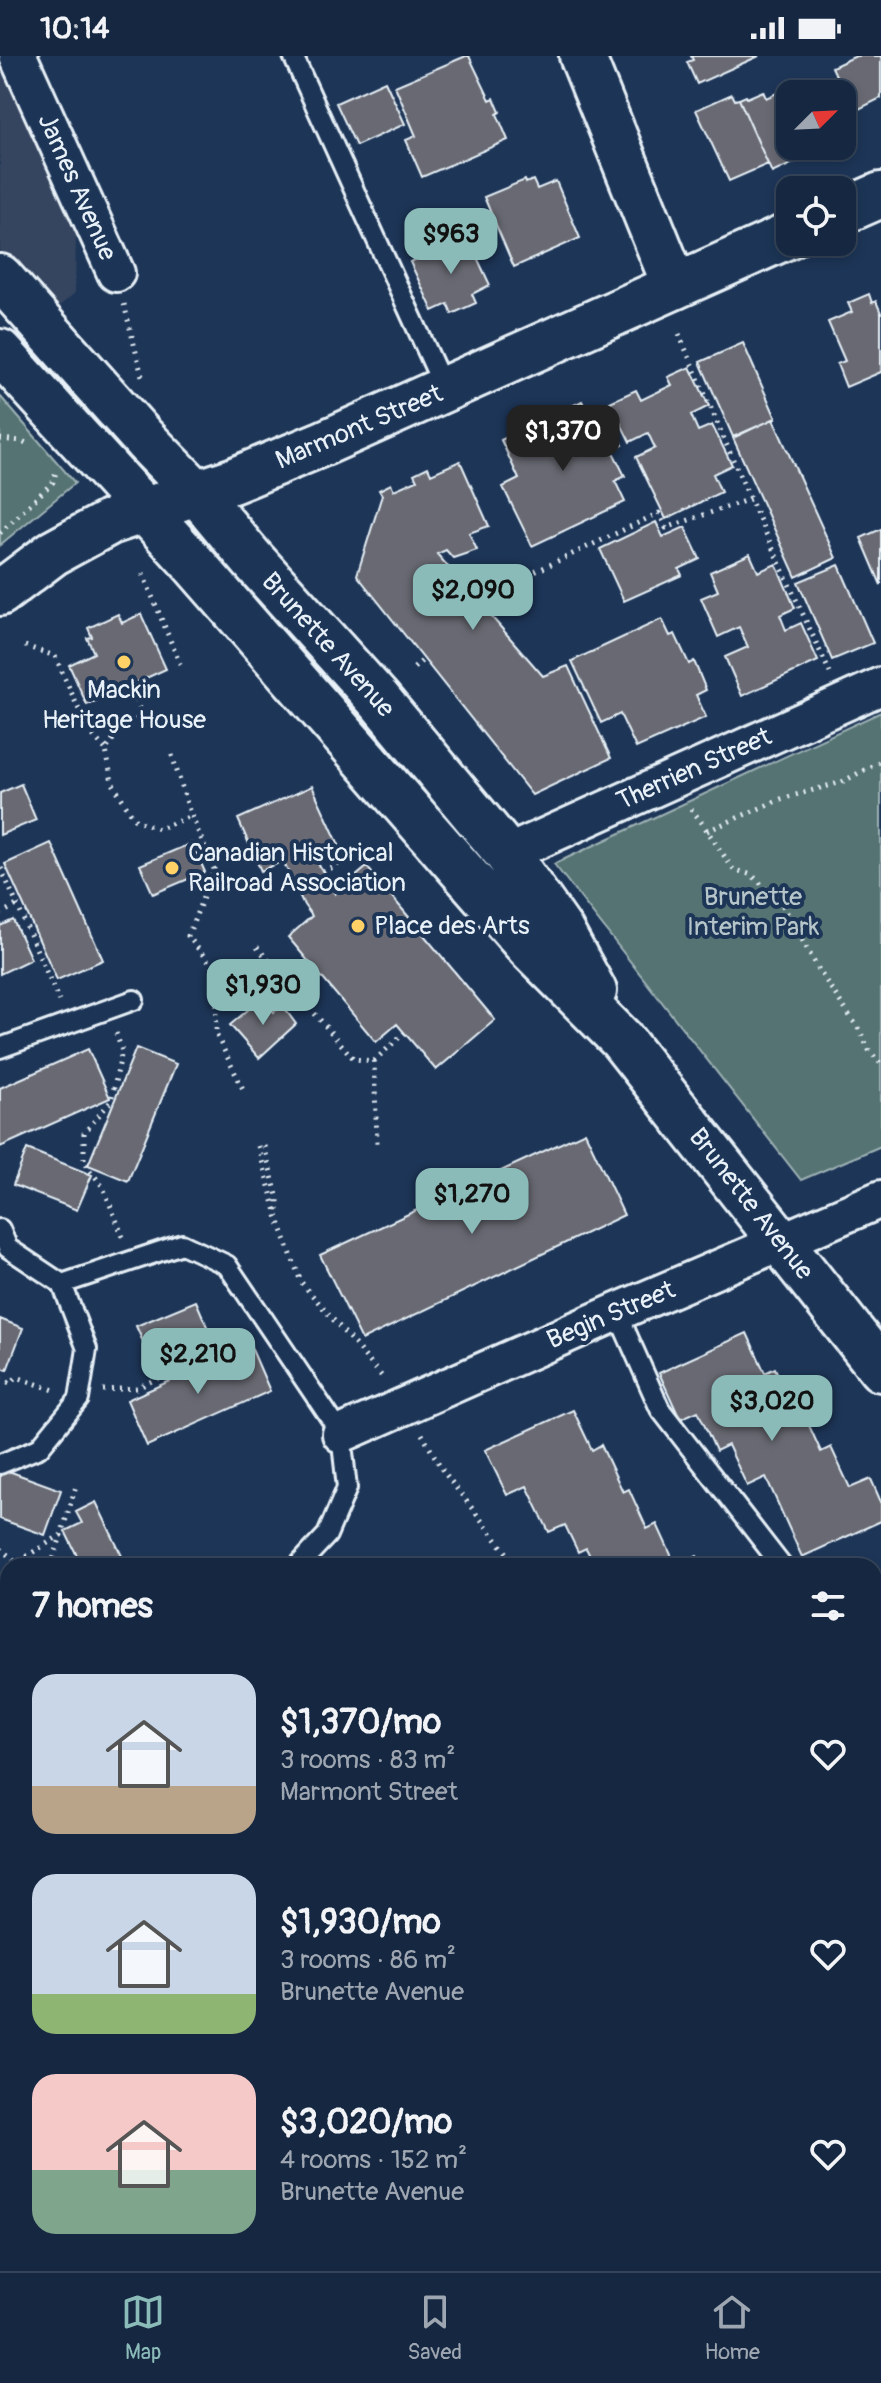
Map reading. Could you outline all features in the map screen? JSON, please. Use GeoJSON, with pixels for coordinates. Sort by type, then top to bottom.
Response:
{"type":"FeatureCollection","features":[{"type":"Feature","properties":{"kind":"main road"},"geometry":{"type":"LineString","coordinates":[[582,56],[675,286]]}},
{"type":"Feature","properties":{"kind":"main road"},"geometry":{"type":"LineString","coordinates":[[856,206],[881,195]]}},
{"type":"Feature","properties":{"kind":"main road","name":"Marmont Street"},"geometry":{"type":"LineString","coordinates":[[0,593],[53,553],[110,522],[197,493],[324,443],[776,241]]}},
{"type":"Feature","properties":{"kind":"main road","name":"Brunette Avenue"},"geometry":{"type":"LineString","coordinates":[[0,277],[145,440],[197,493],[379,700],[507,854],[561,931],[621,1039]]}},
{"type":"Feature","properties":{"kind":"main road","name":"Brunette Avenue"},"geometry":{"type":"LineString","coordinates":[[0,352],[192,562],[529,947],[621,1039],[881,1369]]}},
{"type":"Feature","properties":{"kind":"street","name":"James Avenue"},"geometry":{"type":"LineString","coordinates":[[18,56],[116,273]]}},
{"type":"Feature","properties":{"kind":"street","name":"Therrien Street"},"geometry":{"type":"LineString","coordinates":[[507,854],[881,686]]}},
{"type":"Feature","properties":{"kind":"street","name":"Begin Street"},"geometry":{"type":"LineString","coordinates":[[341,1434],[881,1199]]}},
{"type":"Feature","properties":{"kind":"lane"},"geometry":{"type":"LineString","coordinates":[[293,56],[445,390]]}},
{"type":"Feature","properties":{"kind":"lane"},"geometry":{"type":"LineString","coordinates":[[0,1048],[134,1000]]}},
{"type":"Feature","properties":{"kind":"lane"},"geometry":{"type":"LineString","coordinates":[[0,1229],[8,1248],[62,1284],[87,1349],[79,1395],[39,1448],[0,1464]]}},
{"type":"Feature","properties":{"kind":"lane"},"geometry":{"type":"LineString","coordinates":[[62,1284],[182,1244],[227,1265],[341,1434],[347,1488],[327,1535],[305,1558]]}},
{"type":"Feature","properties":{"kind":"lane"},"geometry":{"type":"LineString","coordinates":[[617,1312],[660,1409],[776,1558]]}},
{"type":"Feature","properties":{"kind":"path"},"geometry":{"type":"LineString","coordinates":[[116,273],[144,386]]}},
{"type":"Feature","properties":{"kind":"path"},"geometry":{"type":"LineString","coordinates":[[679,334],[750,499],[844,703]]}},
{"type":"Feature","properties":{"kind":"path"},"geometry":{"type":"LineString","coordinates":[[0,439],[22,441],[32,447]]}},
{"type":"Feature","properties":{"kind":"path"},"geometry":{"type":"LineString","coordinates":[[0,532],[53,482],[60,460]]}},
{"type":"Feature","properties":{"kind":"path"},"geometry":{"type":"LineString","coordinates":[[483,608],[524,577],[659,513],[666,528],[750,499]]}},
{"type":"Feature","properties":{"kind":"path"},"geometry":{"type":"LineString","coordinates":[[143,574],[180,664]]}},
{"type":"Feature","properties":{"kind":"path"},"geometry":{"type":"LineString","coordinates":[[25,646],[55,656],[88,730],[106,750],[112,782],[135,820],[158,829],[191,816]]}},
{"type":"Feature","properties":{"kind":"path"},"geometry":{"type":"LineString","coordinates":[[414,668],[424,659]]}},
{"type":"Feature","properties":{"kind":"path"},"geometry":{"type":"LineString","coordinates":[[106,750],[117,733],[143,715],[129,685]]}},
{"type":"Feature","properties":{"kind":"path"},"geometry":{"type":"LineString","coordinates":[[172,755],[191,816],[214,869],[188,936],[218,974],[216,1034],[243,1089]]}},
{"type":"Feature","properties":{"kind":"path"},"geometry":{"type":"LineString","coordinates":[[707,831],[781,799],[842,782],[881,761]]}},
{"type":"Feature","properties":{"kind":"path"},"geometry":{"type":"LineString","coordinates":[[666,782],[700,820],[733,869],[752,875],[784,907],[820,972],[881,1064]]}},
{"type":"Feature","properties":{"kind":"path"},"geometry":{"type":"LineString","coordinates":[[323,872],[369,849]]}},
{"type":"Feature","properties":{"kind":"path"},"geometry":{"type":"LineString","coordinates":[[1,868],[69,1023]]}},
{"type":"Feature","properties":{"kind":"path"},"geometry":{"type":"LineString","coordinates":[[0,914],[17,905]]}},
{"type":"Feature","properties":{"kind":"path"},"geometry":{"type":"LineString","coordinates":[[257,947],[354,1059],[374,1061],[404,1033]]}},
{"type":"Feature","properties":{"kind":"path"},"geometry":{"type":"LineString","coordinates":[[107,1010],[122,1051],[111,1101],[84,1133],[84,1162],[103,1187],[133,1260]]}},
{"type":"Feature","properties":{"kind":"path"},"geometry":{"type":"LineString","coordinates":[[374,1061],[377,1143]]}},
{"type":"Feature","properties":{"kind":"path"},"geometry":{"type":"LineString","coordinates":[[261,1146],[278,1199],[278,1219],[301,1282],[406,1405],[443,1471],[511,1558]]}},
{"type":"Feature","properties":{"kind":"path"},"geometry":{"type":"LineString","coordinates":[[0,1379],[10,1383],[17,1377],[79,1395],[137,1388],[269,1327]]}},
{"type":"Feature","properties":{"kind":"path"},"geometry":{"type":"LineString","coordinates":[[54,1558],[77,1483]]}},
{"type":"Feature","properties":{"kind":"path"},"geometry":{"type":"LineString","coordinates":[[24,1558],[61,1535]]}},
{"type":"Feature","properties":{"kind":"shaded area"},"geometry":{"type":"Polygon","coordinates":[[[0,56],[70,209],[76,231],[75,293],[55,310],[0,250],[0,56]]]}},
{"type":"Feature","properties":{"kind":"green space"},"geometry":{"type":"Polygon","coordinates":[[[0,396],[75,483],[0,545],[0,396]]]}},
{"type":"Feature","properties":{"kind":"green space","name":"Brunette Interim Park"},"geometry":{"type":"Polygon","coordinates":[[[881,712],[881,1146],[801,1180],[554,864],[881,712]]]}},
{"type":"Feature","properties":{"kind":"building"},"geometry":{"type":"Polygon","coordinates":[[[469,56],[490,100],[494,98],[508,140],[422,177],[406,140],[416,136],[395,86],[469,56]]]}},
{"type":"Feature","properties":{"kind":"building"},"geometry":{"type":"Polygon","coordinates":[[[691,56],[759,56],[697,84],[687,62],[693,60],[691,56]]]}},
{"type":"Feature","properties":{"kind":"building"},"geometry":{"type":"Polygon","coordinates":[[[856,56],[881,56],[881,98],[856,110],[856,80],[838,80],[832,67],[856,56]]]}},
{"type":"Feature","properties":{"kind":"building"},"geometry":{"type":"Polygon","coordinates":[[[385,81],[405,124],[356,146],[336,103],[385,81]]]}},
{"type":"Feature","properties":{"kind":"building"},"geometry":{"type":"Polygon","coordinates":[[[763,91],[766,98],[776,94],[776,160],[800,160],[772,173],[739,99],[763,91]]]}},
{"type":"Feature","properties":{"kind":"building"},"geometry":{"type":"Polygon","coordinates":[[[732,94],[735,100],[739,99],[768,164],[729,181],[696,110],[732,94]]]}},
{"type":"Feature","properties":{"kind":"building"},"geometry":{"type":"Polygon","coordinates":[[[525,180],[526,183],[533,180],[537,189],[556,181],[580,238],[514,267],[484,197],[525,180]]]}},
{"type":"Feature","properties":{"kind":"building"},"geometry":{"type":"Polygon","coordinates":[[[467,236],[490,285],[472,294],[476,303],[452,314],[448,304],[433,311],[410,262],[467,236]]]}},
{"type":"Feature","properties":{"kind":"building"},"geometry":{"type":"Polygon","coordinates":[[[869,294],[881,313],[881,372],[846,387],[837,364],[845,361],[828,322],[852,312],[848,303],[869,294]]]}},
{"type":"Feature","properties":{"kind":"building"},"geometry":{"type":"Polygon","coordinates":[[[743,343],[776,418],[733,437],[700,362],[743,343]]]}},
{"type":"Feature","properties":{"kind":"building"},"geometry":{"type":"Polygon","coordinates":[[[690,367],[709,406],[691,415],[698,431],[712,425],[732,465],[713,474],[721,492],[666,519],[636,457],[655,448],[648,433],[630,442],[610,402],[636,390],[641,400],[672,385],[668,377],[690,367]]]}},
{"type":"Feature","properties":{"kind":"building"},"geometry":{"type":"Polygon","coordinates":[[[582,401],[596,430],[612,422],[623,445],[612,450],[625,476],[615,481],[625,502],[532,546],[503,487],[519,479],[501,440],[582,401]]]}},
{"type":"Feature","properties":{"kind":"building"},"geometry":{"type":"Polygon","coordinates":[[[773,419],[836,558],[796,577],[733,438],[773,419]]]}},
{"type":"Feature","properties":{"kind":"building"},"geometry":{"type":"Polygon","coordinates":[[[460,461],[489,526],[469,533],[477,550],[453,558],[446,550],[437,554],[543,676],[568,666],[611,758],[532,795],[357,575],[382,495],[379,490],[391,484],[394,490],[417,480],[414,474],[428,467],[431,474],[460,461]]]}},
{"type":"Feature","properties":{"kind":"building"},"geometry":{"type":"Polygon","coordinates":[[[656,522],[663,537],[685,527],[700,559],[679,569],[682,575],[624,601],[600,549],[656,522]]]}},
{"type":"Feature","properties":{"kind":"building"},"geometry":{"type":"Polygon","coordinates":[[[881,529],[881,585],[861,538],[881,529]]]}},
{"type":"Feature","properties":{"kind":"building"},"geometry":{"type":"Polygon","coordinates":[[[750,554],[758,572],[776,564],[795,608],[780,615],[786,630],[801,623],[818,661],[742,696],[725,657],[748,647],[739,627],[718,637],[701,598],[718,591],[710,572],[750,554]]]}},
{"type":"Feature","properties":{"kind":"building"},"geometry":{"type":"Polygon","coordinates":[[[839,565],[873,643],[832,660],[798,582],[839,565]]]}},
{"type":"Feature","properties":{"kind":"building"},"geometry":{"type":"Polygon","coordinates":[[[118,614],[122,623],[141,614],[166,669],[87,705],[69,665],[94,653],[87,638],[92,637],[88,628],[118,614]]]}},
{"type":"Feature","properties":{"kind":"building"},"geometry":{"type":"Polygon","coordinates":[[[662,619],[670,636],[675,634],[689,664],[694,661],[706,690],[696,695],[706,717],[636,748],[620,714],[601,723],[572,661],[662,619]]]}},
{"type":"Feature","properties":{"kind":"building"},"geometry":{"type":"Polygon","coordinates":[[[21,784],[36,820],[0,835],[0,793],[21,784]]]}},
{"type":"Feature","properties":{"kind":"building","name":"Place des Arts"},"geometry":{"type":"Polygon","coordinates":[[[312,786],[340,847],[315,858],[335,894],[367,867],[495,1020],[436,1070],[397,1024],[376,1042],[288,937],[312,916],[283,861],[261,871],[238,819],[312,786]]]}},
{"type":"Feature","properties":{"kind":"building"},"geometry":{"type":"Polygon","coordinates":[[[51,843],[103,960],[57,980],[5,864],[51,843]]]}},
{"type":"Feature","properties":{"kind":"building","name":"Canadian Historical Railroad Association"},"geometry":{"type":"Polygon","coordinates":[[[192,843],[205,872],[153,894],[140,865],[192,843]]]}},
{"type":"Feature","properties":{"kind":"building"},"geometry":{"type":"Polygon","coordinates":[[[13,920],[31,959],[0,974],[0,926],[13,920]]]}},
{"type":"Feature","properties":{"kind":"building"},"geometry":{"type":"Polygon","coordinates":[[[262,998],[274,1012],[282,1005],[296,1024],[259,1058],[230,1025],[262,998]]]}},
{"type":"Feature","properties":{"kind":"building"},"geometry":{"type":"Polygon","coordinates":[[[136,1048],[176,1064],[128,1181],[88,1165],[136,1048]]]}},
{"type":"Feature","properties":{"kind":"building"},"geometry":{"type":"Polygon","coordinates":[[[88,1049],[110,1098],[0,1147],[0,1088],[88,1049]]]}},
{"type":"Feature","properties":{"kind":"building"},"geometry":{"type":"Polygon","coordinates":[[[585,1132],[624,1215],[362,1340],[320,1255],[585,1132]]]}},
{"type":"Feature","properties":{"kind":"building"},"geometry":{"type":"Polygon","coordinates":[[[27,1149],[92,1175],[77,1210],[13,1185],[27,1149]]]}},
{"type":"Feature","properties":{"kind":"building"},"geometry":{"type":"Polygon","coordinates":[[[196,1301],[215,1345],[156,1371],[136,1326],[196,1301]]]}},
{"type":"Feature","properties":{"kind":"building"},"geometry":{"type":"Polygon","coordinates":[[[0,1319],[23,1328],[7,1370],[0,1367],[0,1319]]]}},
{"type":"Feature","properties":{"kind":"building"},"geometry":{"type":"Polygon","coordinates":[[[747,1333],[765,1373],[775,1368],[796,1415],[803,1412],[821,1452],[831,1447],[850,1488],[871,1479],[881,1502],[881,1521],[802,1557],[766,1477],[747,1486],[728,1445],[716,1451],[698,1411],[680,1419],[659,1373],[747,1333]]]}},
{"type":"Feature","properties":{"kind":"building"},"geometry":{"type":"Polygon","coordinates":[[[250,1345],[270,1391],[147,1446],[127,1400],[250,1345]]]}},
{"type":"Feature","properties":{"kind":"building"},"geometry":{"type":"Polygon","coordinates":[[[573,1410],[592,1450],[601,1445],[623,1492],[629,1489],[647,1529],[657,1524],[672,1558],[591,1558],[586,1548],[578,1552],[565,1525],[549,1532],[527,1486],[507,1495],[485,1450],[573,1410]]]}},
{"type":"Feature","properties":{"kind":"building"},"geometry":{"type":"Polygon","coordinates":[[[3,1469],[61,1490],[45,1535],[0,1519],[0,1476],[3,1469]]]}},
{"type":"Feature","properties":{"kind":"building"},"geometry":{"type":"Polygon","coordinates":[[[96,1502],[122,1556],[78,1558],[65,1531],[82,1523],[76,1512],[96,1502]]]}},
{"type":"Feature","properties":{"kind":"place","name":"Mackin Heritage House"},"geometry":{"type":"Point","coordinates":[124,662]}},
{"type":"Feature","properties":{"kind":"place","name":"Canadian Historical Railroad Association"},"geometry":{"type":"Point","coordinates":[172,868]}},
{"type":"Feature","properties":{"kind":"place","name":"Place des Arts"},"geometry":{"type":"Point","coordinates":[358,926]}}]}
